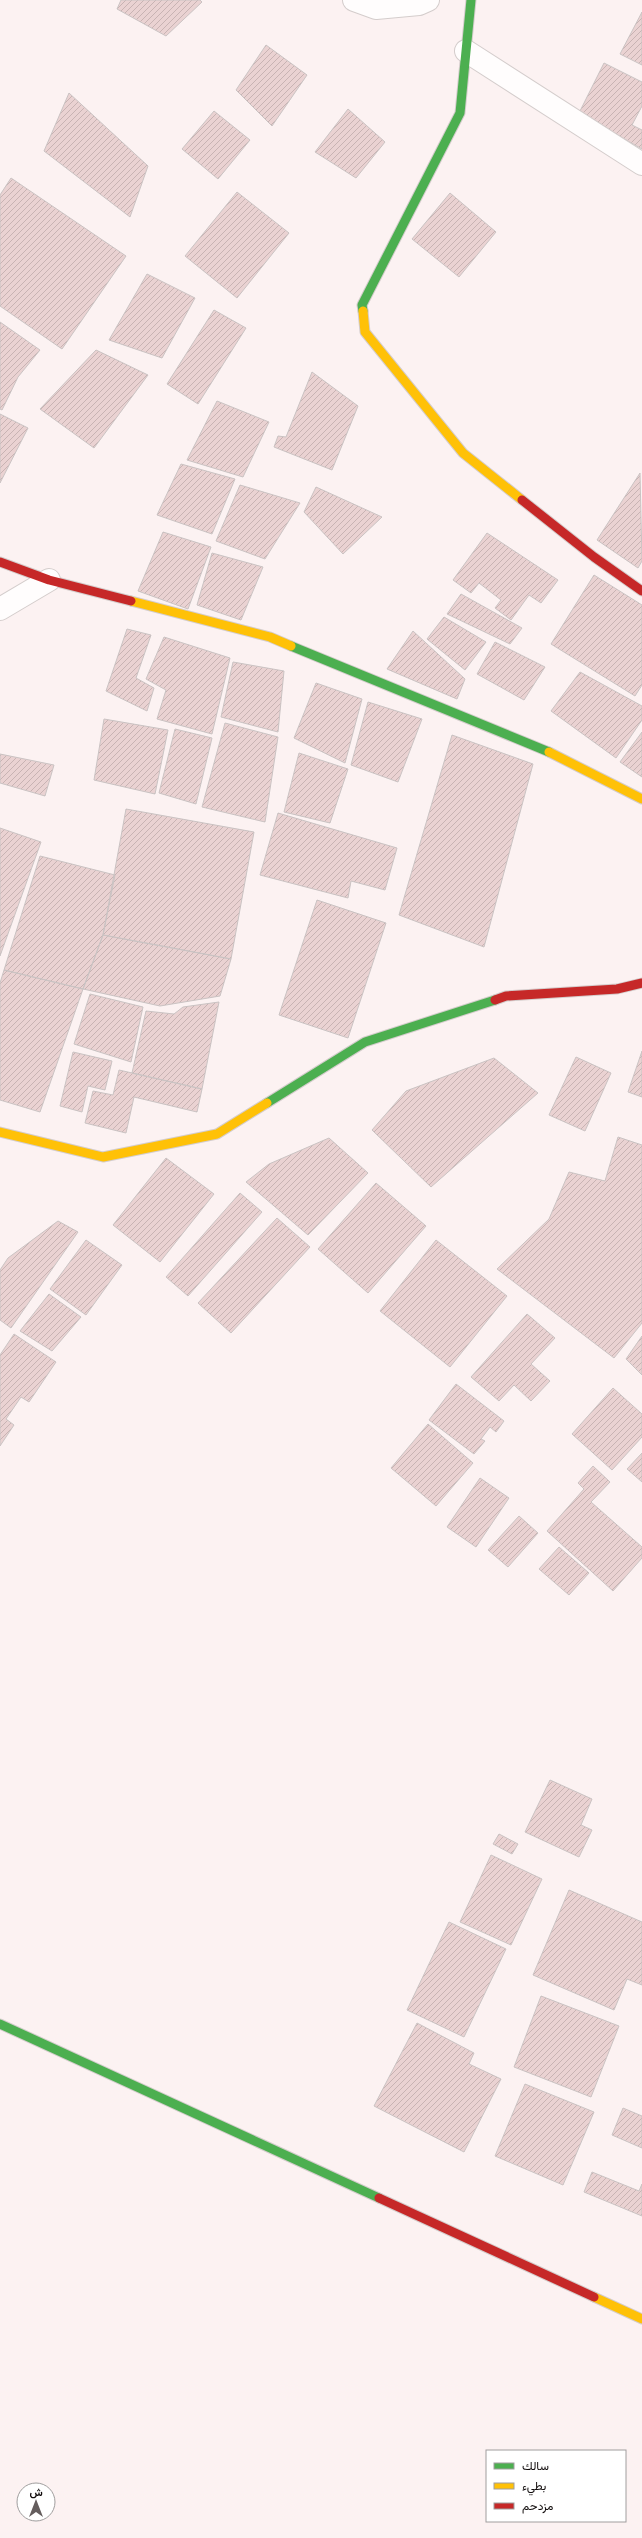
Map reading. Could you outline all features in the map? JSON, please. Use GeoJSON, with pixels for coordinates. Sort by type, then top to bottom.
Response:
{"type":"FeatureCollection","features":[{"type":"Feature","properties":{"kind":"street"},"geometry":{"type":"LineString","coordinates":[[354,0],[376,8],[419,4],[428,0]]}},
{"type":"Feature","properties":{"kind":"street"},"geometry":{"type":"LineString","coordinates":[[472,0],[460,113],[362,305],[365,332],[463,453],[594,557],[642,591]]}},
{"type":"Feature","properties":{"kind":"street"},"geometry":{"type":"LineString","coordinates":[[466,51],[642,164]]}},
{"type":"Feature","properties":{"kind":"street"},"geometry":{"type":"LineString","coordinates":[[0,562],[49,580],[270,637],[538,746],[642,799]]}},
{"type":"Feature","properties":{"kind":"street"},"geometry":{"type":"LineString","coordinates":[[0,609],[49,580]]}},
{"type":"Feature","properties":{"kind":"street"},"geometry":{"type":"LineString","coordinates":[[0,1132],[103,1157],[216,1134],[365,1042],[506,996],[617,990],[642,983]]}},
{"type":"Feature","properties":{"kind":"street"},"geometry":{"type":"LineString","coordinates":[[0,2024],[642,2319]]}},
{"type":"Feature","properties":{"kind":"building"},"geometry":{"type":"Polygon","coordinates":[[[121,0],[200,0],[202,2],[166,36],[117,9],[121,0]]]}},
{"type":"Feature","properties":{"kind":"building"},"geometry":{"type":"Polygon","coordinates":[[[642,12],[642,65],[620,54],[642,12]]]}},
{"type":"Feature","properties":{"kind":"building"},"geometry":{"type":"Polygon","coordinates":[[[266,45],[307,75],[272,126],[236,90],[266,45]]]}},
{"type":"Feature","properties":{"kind":"building"},"geometry":{"type":"Polygon","coordinates":[[[604,63],[642,82],[642,106],[632,125],[642,130],[642,149],[579,113],[604,63]]]}},
{"type":"Feature","properties":{"kind":"building"},"geometry":{"type":"Polygon","coordinates":[[[69,93],[148,166],[130,217],[44,151],[69,93]]]}},
{"type":"Feature","properties":{"kind":"building"},"geometry":{"type":"Polygon","coordinates":[[[348,109],[385,142],[356,178],[315,152],[348,109]]]}},
{"type":"Feature","properties":{"kind":"building"},"geometry":{"type":"Polygon","coordinates":[[[214,111],[250,140],[218,179],[182,149],[214,111]]]}},
{"type":"Feature","properties":{"kind":"building"},"geometry":{"type":"Polygon","coordinates":[[[11,178],[126,256],[62,349],[0,306],[0,195],[11,178]]]}},
{"type":"Feature","properties":{"kind":"building"},"geometry":{"type":"Polygon","coordinates":[[[237,192],[289,233],[237,298],[185,256],[237,192]]]}},
{"type":"Feature","properties":{"kind":"building"},"geometry":{"type":"Polygon","coordinates":[[[450,193],[496,232],[459,277],[412,239],[450,193]]]}},
{"type":"Feature","properties":{"kind":"building"},"geometry":{"type":"Polygon","coordinates":[[[147,274],[195,298],[162,358],[109,340],[147,274]]]}},
{"type":"Feature","properties":{"kind":"building"},"geometry":{"type":"Polygon","coordinates":[[[214,310],[246,328],[198,404],[167,384],[214,310]]]}},
{"type":"Feature","properties":{"kind":"building"},"geometry":{"type":"Polygon","coordinates":[[[0,322],[40,350],[18,377],[2,410],[0,409],[0,322]]]}},
{"type":"Feature","properties":{"kind":"building"},"geometry":{"type":"Polygon","coordinates":[[[96,350],[148,375],[94,448],[40,409],[96,350]]]}},
{"type":"Feature","properties":{"kind":"building"},"geometry":{"type":"Polygon","coordinates":[[[312,372],[358,406],[332,470],[274,447],[278,436],[286,437],[312,372]]]}},
{"type":"Feature","properties":{"kind":"building"},"geometry":{"type":"Polygon","coordinates":[[[217,401],[269,422],[243,477],[187,460],[217,401]]]}},
{"type":"Feature","properties":{"kind":"building"},"geometry":{"type":"Polygon","coordinates":[[[0,414],[28,428],[0,483],[0,414]]]}},
{"type":"Feature","properties":{"kind":"building"},"geometry":{"type":"Polygon","coordinates":[[[181,464],[235,479],[212,534],[157,515],[181,464]]]}},
{"type":"Feature","properties":{"kind":"building"},"geometry":{"type":"Polygon","coordinates":[[[640,473],[642,561],[638,568],[597,540],[640,473]]]}},
{"type":"Feature","properties":{"kind":"building"},"geometry":{"type":"Polygon","coordinates":[[[240,485],[300,503],[265,559],[216,541],[240,485]]]}},
{"type":"Feature","properties":{"kind":"building"},"geometry":{"type":"Polygon","coordinates":[[[316,487],[382,517],[343,554],[304,512],[316,487]]]}},
{"type":"Feature","properties":{"kind":"building"},"geometry":{"type":"Polygon","coordinates":[[[163,532],[211,547],[188,609],[138,591],[163,532]]]}},
{"type":"Feature","properties":{"kind":"building"},"geometry":{"type":"Polygon","coordinates":[[[487,533],[558,580],[541,603],[529,595],[511,620],[495,608],[501,600],[479,583],[471,593],[453,580],[487,533]]]}},
{"type":"Feature","properties":{"kind":"building"},"geometry":{"type":"Polygon","coordinates":[[[212,553],[263,567],[241,620],[197,605],[212,553]]]}},
{"type":"Feature","properties":{"kind":"building"},"geometry":{"type":"Polygon","coordinates":[[[594,575],[642,605],[642,685],[635,696],[551,644],[594,575]]]}},
{"type":"Feature","properties":{"kind":"building"},"geometry":{"type":"Polygon","coordinates":[[[461,594],[522,628],[510,644],[447,614],[461,594]]]}},
{"type":"Feature","properties":{"kind":"building"},"geometry":{"type":"Polygon","coordinates":[[[444,617],[486,642],[465,670],[427,639],[444,617]]]}},
{"type":"Feature","properties":{"kind":"building"},"geometry":{"type":"Polygon","coordinates":[[[127,629],[151,635],[136,678],[154,688],[147,711],[106,691],[127,629]]]}},
{"type":"Feature","properties":{"kind":"building"},"geometry":{"type":"Polygon","coordinates":[[[413,631],[465,679],[457,699],[387,669],[413,631]]]}},
{"type":"Feature","properties":{"kind":"building"},"geometry":{"type":"Polygon","coordinates":[[[164,637],[230,658],[212,734],[157,719],[166,690],[146,679],[164,637]]]}},
{"type":"Feature","properties":{"kind":"building"},"geometry":{"type":"Polygon","coordinates":[[[495,642],[545,667],[524,700],[477,674],[495,642]]]}},
{"type":"Feature","properties":{"kind":"building"},"geometry":{"type":"Polygon","coordinates":[[[233,662],[284,671],[278,732],[221,717],[233,662]]]}},
{"type":"Feature","properties":{"kind":"building"},"geometry":{"type":"Polygon","coordinates":[[[580,672],[642,706],[642,720],[616,758],[551,711],[580,672]]]}},
{"type":"Feature","properties":{"kind":"building"},"geometry":{"type":"Polygon","coordinates":[[[316,683],[362,699],[345,763],[294,738],[316,683]]]}},
{"type":"Feature","properties":{"kind":"building"},"geometry":{"type":"Polygon","coordinates":[[[368,702],[422,719],[398,782],[351,765],[368,702]]]}},
{"type":"Feature","properties":{"kind":"building"},"geometry":{"type":"Polygon","coordinates":[[[104,719],[168,730],[155,794],[94,780],[104,719]]]}},
{"type":"Feature","properties":{"kind":"building"},"geometry":{"type":"Polygon","coordinates":[[[225,723],[278,737],[265,822],[202,807],[225,723]]]}},
{"type":"Feature","properties":{"kind":"building"},"geometry":{"type":"Polygon","coordinates":[[[175,729],[212,738],[196,804],[159,793],[175,729]]]}},
{"type":"Feature","properties":{"kind":"building"},"geometry":{"type":"Polygon","coordinates":[[[642,732],[642,777],[620,762],[642,732]]]}},
{"type":"Feature","properties":{"kind":"building"},"geometry":{"type":"Polygon","coordinates":[[[452,735],[533,764],[484,947],[399,915],[452,735]]]}},
{"type":"Feature","properties":{"kind":"building"},"geometry":{"type":"Polygon","coordinates":[[[299,753],[348,769],[330,823],[284,812],[299,753]]]}},
{"type":"Feature","properties":{"kind":"building"},"geometry":{"type":"Polygon","coordinates":[[[0,754],[54,765],[45,796],[0,783],[0,754]]]}},
{"type":"Feature","properties":{"kind":"building"},"geometry":{"type":"Polygon","coordinates":[[[126,809],[254,832],[231,959],[103,935],[126,809]]]}},
{"type":"Feature","properties":{"kind":"building"},"geometry":{"type":"Polygon","coordinates":[[[278,813],[397,848],[385,890],[351,881],[348,898],[260,875],[278,813]]]}},
{"type":"Feature","properties":{"kind":"building"},"geometry":{"type":"Polygon","coordinates":[[[0,828],[41,842],[0,956],[0,828]]]}},
{"type":"Feature","properties":{"kind":"building"},"geometry":{"type":"Polygon","coordinates":[[[40,856],[115,875],[103,935],[83,989],[4,970],[40,856]]]}},
{"type":"Feature","properties":{"kind":"building"},"geometry":{"type":"Polygon","coordinates":[[[317,900],[386,923],[348,1038],[279,1015],[317,900]]]}},
{"type":"Feature","properties":{"kind":"building"},"geometry":{"type":"Polygon","coordinates":[[[103,935],[231,959],[220,996],[160,1006],[83,989],[103,935]]]}},
{"type":"Feature","properties":{"kind":"building"},"geometry":{"type":"Polygon","coordinates":[[[4,970],[83,989],[40,1112],[0,1100],[0,983],[4,970]]]}},
{"type":"Feature","properties":{"kind":"building"},"geometry":{"type":"Polygon","coordinates":[[[90,994],[143,1007],[131,1062],[74,1044],[90,994]]]}},
{"type":"Feature","properties":{"kind":"building"},"geometry":{"type":"Polygon","coordinates":[[[219,1002],[202,1089],[132,1073],[146,1011],[174,1014],[183,1007],[219,1002]]]}},
{"type":"Feature","properties":{"kind":"building"},"geometry":{"type":"Polygon","coordinates":[[[642,1051],[642,1097],[628,1092],[642,1051]]]}},
{"type":"Feature","properties":{"kind":"building"},"geometry":{"type":"Polygon","coordinates":[[[73,1052],[112,1061],[105,1090],[88,1086],[82,1112],[60,1106],[73,1052]]]}},
{"type":"Feature","properties":{"kind":"building"},"geometry":{"type":"Polygon","coordinates":[[[576,1057],[611,1073],[585,1131],[549,1115],[576,1057]]]}},
{"type":"Feature","properties":{"kind":"building"},"geometry":{"type":"Polygon","coordinates":[[[494,1058],[538,1093],[431,1187],[372,1130],[406,1091],[494,1058]]]}},
{"type":"Feature","properties":{"kind":"building"},"geometry":{"type":"Polygon","coordinates":[[[119,1070],[202,1089],[197,1112],[134,1097],[126,1133],[85,1123],[93,1091],[113,1095],[119,1070]]]}},
{"type":"Feature","properties":{"kind":"building"},"geometry":{"type":"Polygon","coordinates":[[[618,1137],[642,1145],[642,1323],[614,1358],[497,1269],[549,1219],[569,1172],[605,1181],[618,1137]]]}},
{"type":"Feature","properties":{"kind":"building"},"geometry":{"type":"Polygon","coordinates":[[[329,1138],[368,1173],[308,1235],[246,1182],[269,1164],[329,1138]]]}},
{"type":"Feature","properties":{"kind":"building"},"geometry":{"type":"Polygon","coordinates":[[[166,1158],[214,1194],[160,1262],[113,1225],[166,1158]]]}},
{"type":"Feature","properties":{"kind":"building"},"geometry":{"type":"Polygon","coordinates":[[[376,1183],[426,1226],[368,1293],[318,1249],[376,1183]]]}},
{"type":"Feature","properties":{"kind":"building"},"geometry":{"type":"Polygon","coordinates":[[[240,1193],[262,1212],[188,1296],[166,1277],[240,1193]]]}},
{"type":"Feature","properties":{"kind":"building"},"geometry":{"type":"Polygon","coordinates":[[[277,1218],[310,1247],[231,1333],[198,1303],[277,1218]]]}},
{"type":"Feature","properties":{"kind":"building"},"geometry":{"type":"Polygon","coordinates":[[[58,1221],[78,1232],[11,1328],[0,1320],[0,1270],[8,1258],[58,1221]]]}},
{"type":"Feature","properties":{"kind":"building"},"geometry":{"type":"Polygon","coordinates":[[[86,1240],[122,1265],[86,1315],[50,1289],[86,1240]]]}},
{"type":"Feature","properties":{"kind":"building"},"geometry":{"type":"Polygon","coordinates":[[[436,1240],[507,1296],[450,1367],[380,1311],[436,1240]]]}},
{"type":"Feature","properties":{"kind":"building"},"geometry":{"type":"Polygon","coordinates":[[[49,1294],[81,1317],[52,1351],[20,1331],[49,1294]]]}},
{"type":"Feature","properties":{"kind":"building"},"geometry":{"type":"Polygon","coordinates":[[[527,1314],[555,1338],[531,1364],[550,1381],[531,1401],[514,1385],[499,1401],[471,1377],[527,1314]]]}},
{"type":"Feature","properties":{"kind":"building"},"geometry":{"type":"Polygon","coordinates":[[[14,1334],[56,1362],[29,1402],[21,1397],[6,1419],[14,1425],[0,1446],[0,1355],[14,1334]]]}},
{"type":"Feature","properties":{"kind":"building"},"geometry":{"type":"Polygon","coordinates":[[[642,1336],[642,1375],[626,1359],[642,1336]]]}},
{"type":"Feature","properties":{"kind":"building"},"geometry":{"type":"Polygon","coordinates":[[[456,1384],[504,1421],[496,1432],[490,1427],[481,1439],[485,1441],[474,1454],[429,1420],[456,1384]]]}},
{"type":"Feature","properties":{"kind":"building"},"geometry":{"type":"Polygon","coordinates":[[[613,1388],[642,1414],[642,1437],[612,1470],[572,1434],[613,1388]]]}},
{"type":"Feature","properties":{"kind":"building"},"geometry":{"type":"Polygon","coordinates":[[[428,1424],[473,1463],[436,1506],[391,1468],[428,1424]]]}},
{"type":"Feature","properties":{"kind":"building"},"geometry":{"type":"Polygon","coordinates":[[[642,1453],[642,1482],[627,1469],[642,1453]]]}},
{"type":"Feature","properties":{"kind":"building"},"geometry":{"type":"Polygon","coordinates":[[[593,1466],[610,1482],[591,1502],[642,1547],[642,1558],[613,1591],[547,1531],[584,1489],[578,1483],[593,1466]]]}},
{"type":"Feature","properties":{"kind":"building"},"geometry":{"type":"Polygon","coordinates":[[[480,1478],[509,1498],[476,1547],[447,1527],[480,1478]]]}},
{"type":"Feature","properties":{"kind":"building"},"geometry":{"type":"Polygon","coordinates":[[[519,1516],[538,1533],[508,1567],[488,1550],[519,1516]]]}},
{"type":"Feature","properties":{"kind":"building"},"geometry":{"type":"Polygon","coordinates":[[[559,1547],[589,1573],[569,1595],[539,1569],[559,1547]]]}},
{"type":"Feature","properties":{"kind":"building"},"geometry":{"type":"Polygon","coordinates":[[[550,1780],[592,1799],[581,1825],[592,1830],[579,1857],[525,1832],[550,1780]]]}},
{"type":"Feature","properties":{"kind":"building"},"geometry":{"type":"Polygon","coordinates":[[[499,1834],[518,1844],[512,1854],[493,1844],[499,1834]]]}},
{"type":"Feature","properties":{"kind":"building"},"geometry":{"type":"Polygon","coordinates":[[[491,1855],[542,1879],[511,1945],[460,1922],[491,1855]]]}},
{"type":"Feature","properties":{"kind":"building"},"geometry":{"type":"Polygon","coordinates":[[[569,1890],[642,1922],[642,1985],[627,1979],[614,2010],[533,1975],[569,1890]]]}},
{"type":"Feature","properties":{"kind":"building"},"geometry":{"type":"Polygon","coordinates":[[[449,1922],[506,1949],[464,2037],[407,2010],[449,1922]]]}},
{"type":"Feature","properties":{"kind":"building"},"geometry":{"type":"Polygon","coordinates":[[[541,1996],[619,2026],[591,2097],[514,2067],[541,1996]]]}},
{"type":"Feature","properties":{"kind":"building"},"geometry":{"type":"Polygon","coordinates":[[[417,2023],[474,2053],[469,2064],[501,2079],[464,2152],[374,2106],[417,2023]]]}},
{"type":"Feature","properties":{"kind":"building"},"geometry":{"type":"Polygon","coordinates":[[[525,2084],[594,2112],[563,2185],[495,2156],[525,2084]]]}},
{"type":"Feature","properties":{"kind":"building"},"geometry":{"type":"Polygon","coordinates":[[[623,2108],[642,2116],[642,2148],[612,2135],[623,2108]]]}},
{"type":"Feature","properties":{"kind":"building"},"geometry":{"type":"Polygon","coordinates":[[[592,2172],[639,2191],[642,2184],[642,2216],[584,2192],[592,2172]]]}},
{"type":"Feature","properties":{"kind":"traffic: fast"},"geometry":{"type":"LineString","coordinates":[[363,311],[362,305],[460,113],[471,0]]}},
{"type":"Feature","properties":{"kind":"traffic: fast"},"geometry":{"type":"LineString","coordinates":[[291,646],[549,752]]}},
{"type":"Feature","properties":{"kind":"traffic: fast"},"geometry":{"type":"LineString","coordinates":[[267,1103],[365,1042],[495,1000]]}},
{"type":"Feature","properties":{"kind":"traffic: fast"},"geometry":{"type":"LineString","coordinates":[[0,2024],[379,2198]]}},
{"type":"Feature","properties":{"kind":"traffic: slow"},"geometry":{"type":"LineString","coordinates":[[363,311],[365,332],[463,453],[522,500]]}},
{"type":"Feature","properties":{"kind":"traffic: slow"},"geometry":{"type":"LineString","coordinates":[[131,601],[270,637],[291,646]]}},
{"type":"Feature","properties":{"kind":"traffic: slow"},"geometry":{"type":"LineString","coordinates":[[549,752],[642,799]]}},
{"type":"Feature","properties":{"kind":"traffic: slow"},"geometry":{"type":"LineString","coordinates":[[0,1132],[103,1157],[217,1134],[267,1103]]}},
{"type":"Feature","properties":{"kind":"traffic: slow"},"geometry":{"type":"LineString","coordinates":[[594,2297],[642,2319]]}},
{"type":"Feature","properties":{"kind":"traffic: jam"},"geometry":{"type":"LineString","coordinates":[[522,500],[594,557],[642,591]]}},
{"type":"Feature","properties":{"kind":"traffic: jam"},"geometry":{"type":"LineString","coordinates":[[0,562],[49,580],[131,601]]}},
{"type":"Feature","properties":{"kind":"traffic: jam"},"geometry":{"type":"LineString","coordinates":[[495,1000],[506,996],[617,989],[642,983]]}},
{"type":"Feature","properties":{"kind":"traffic: jam"},"geometry":{"type":"LineString","coordinates":[[379,2198],[594,2297]]}}]}
